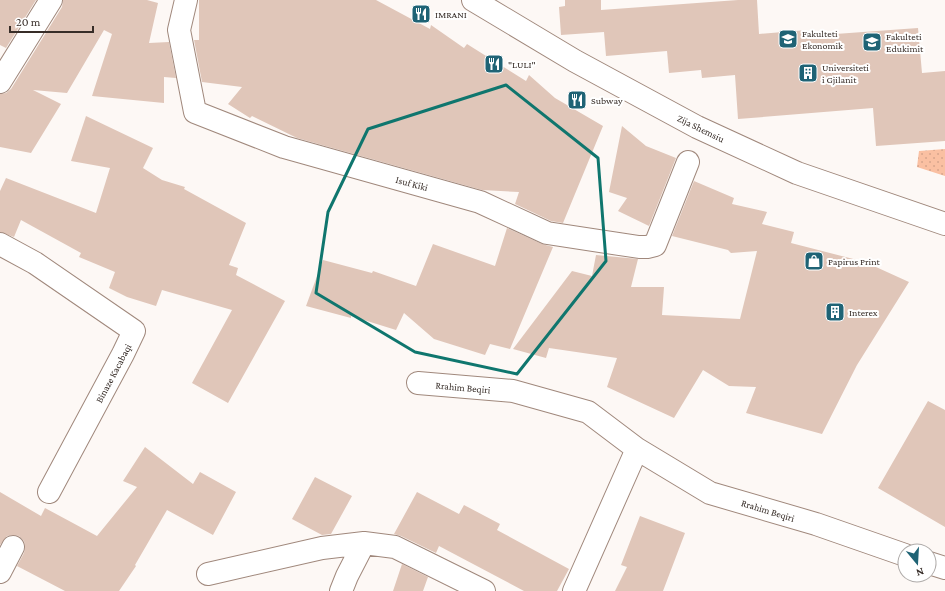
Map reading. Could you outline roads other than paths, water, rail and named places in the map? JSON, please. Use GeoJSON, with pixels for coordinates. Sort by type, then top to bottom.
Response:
{"type":"FeatureCollection","features":[{"type":"Feature","properties":{"kind":"street"},"geometry":{"type":"LineString","coordinates":[[0,82],[51,0]]}},
{"type":"Feature","properties":{"kind":"street","name":"Isuf Kiki"},"geometry":{"type":"LineString","coordinates":[[186,0],[179,30],[195,112],[284,147],[480,202],[547,233],[639,247],[655,245],[688,162]]}},
{"type":"Feature","properties":{"kind":"street","name":"Zija Shemsiu"},"geometry":{"type":"LineString","coordinates":[[473,0],[575,61],[697,127],[797,173],[945,224]]}},
{"type":"Feature","properties":{"kind":"street","name":"Binaze Kacabaqi"},"geometry":{"type":"LineString","coordinates":[[0,244],[35,263],[134,331],[49,492]]}},
{"type":"Feature","properties":{"kind":"street","name":"Rrahim Beqiri"},"geometry":{"type":"LineString","coordinates":[[418,382],[513,391],[588,412],[637,449],[710,492],[816,524],[897,552]]}},
{"type":"Feature","properties":{"kind":"street"},"geometry":{"type":"LineString","coordinates":[[574,591],[637,449]]}},
{"type":"Feature","properties":{"kind":"street"},"geometry":{"type":"LineString","coordinates":[[341,591],[364,543]]}},
{"type":"Feature","properties":{"kind":"street"},"geometry":{"type":"LineString","coordinates":[[208,574],[322,548],[364,543],[395,547],[484,591]]}},
{"type":"Feature","properties":{"kind":"street"},"geometry":{"type":"LineString","coordinates":[[0,572],[13,547]]}},
{"type":"Feature","properties":{"kind":"place","name":"IMRANI"},"geometry":{"type":"Point","coordinates":[421,14]}},
{"type":"Feature","properties":{"kind":"place","name":"Fakulteti Ekonomik"},"geometry":{"type":"Point","coordinates":[788,39]}},
{"type":"Feature","properties":{"kind":"place","name":"Fakulteti Edukimit"},"geometry":{"type":"Point","coordinates":[872,42]}},
{"type":"Feature","properties":{"kind":"place","name":"\"LULI\""},"geometry":{"type":"Point","coordinates":[494,64]}},
{"type":"Feature","properties":{"kind":"place","name":"Universiteti i Gjilanit"},"geometry":{"type":"Point","coordinates":[808,73]}},
{"type":"Feature","properties":{"kind":"place","name":"Subway"},"geometry":{"type":"Point","coordinates":[577,100]}},
{"type":"Feature","properties":{"kind":"place","name":"Papirus Print"},"geometry":{"type":"Point","coordinates":[814,261]}},
{"type":"Feature","properties":{"kind":"place","name":"Interex"},"geometry":{"type":"Point","coordinates":[835,312]}}]}
